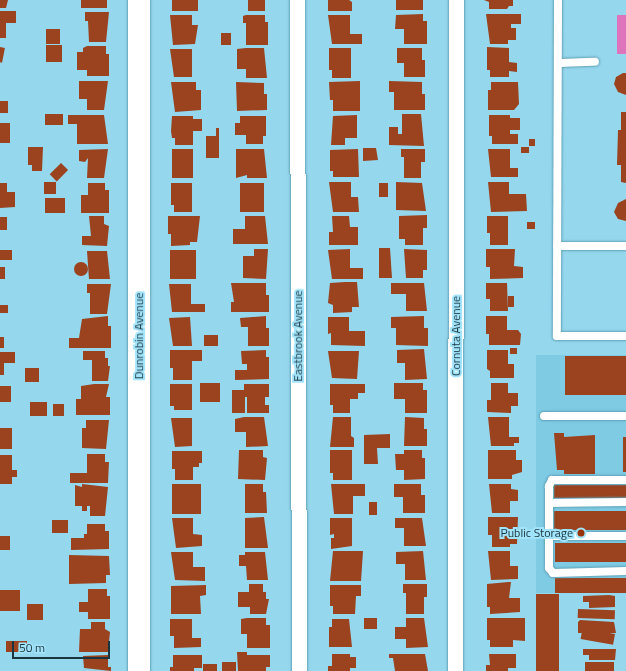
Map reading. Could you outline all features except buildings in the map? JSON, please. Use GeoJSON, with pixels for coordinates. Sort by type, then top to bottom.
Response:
{"type":"FeatureCollection","features":[{"type":"Feature","properties":{"kind":"street","name":"Dunrobin Avenue"},"geometry":{"type":"LineString","coordinates":[[139,0],[139,671]]}},
{"type":"Feature","properties":{"kind":"street","name":"Eastbrook Avenue"},"geometry":{"type":"LineString","coordinates":[[297,0],[300,671]]}},
{"type":"Feature","properties":{"kind":"street","name":"Cornuta Avenue"},"geometry":{"type":"LineString","coordinates":[[455,671],[456,0]]}},
{"type":"Feature","properties":{"kind":"lane"},"geometry":{"type":"LineString","coordinates":[[558,0],[558,336],[626,336]]}},
{"type":"Feature","properties":{"kind":"lane"},"geometry":{"type":"LineString","coordinates":[[558,63],[595,62]]}},
{"type":"Feature","properties":{"kind":"lane"},"geometry":{"type":"LineString","coordinates":[[558,246],[626,246]]}},
{"type":"Feature","properties":{"kind":"lane"},"geometry":{"type":"LineString","coordinates":[[544,416],[626,416]]}},
{"type":"Feature","properties":{"kind":"lane"},"geometry":{"type":"LineString","coordinates":[[626,480],[552,480],[549,486],[549,568],[553,573],[626,571]]}},
{"type":"Feature","properties":{"kind":"lane"},"geometry":{"type":"LineString","coordinates":[[549,503],[626,502]]}},
{"type":"Feature","properties":{"kind":"lane"},"geometry":{"type":"LineString","coordinates":[[549,536],[626,536]]}},
{"type":"Feature","properties":{"kind":"shaded area"},"geometry":{"type":"Polygon","coordinates":[[[617,15],[626,15],[626,54],[617,54],[617,15]]]}},
{"type":"Feature","properties":{"kind":"shaded area"},"geometry":{"type":"Polygon","coordinates":[[[536,355],[626,355],[626,593],[536,593],[536,355]]]}},
{"type":"Feature","properties":{"kind":"place","name":"Public Storage"},"geometry":{"type":"Point","coordinates":[581,533]}}]}
